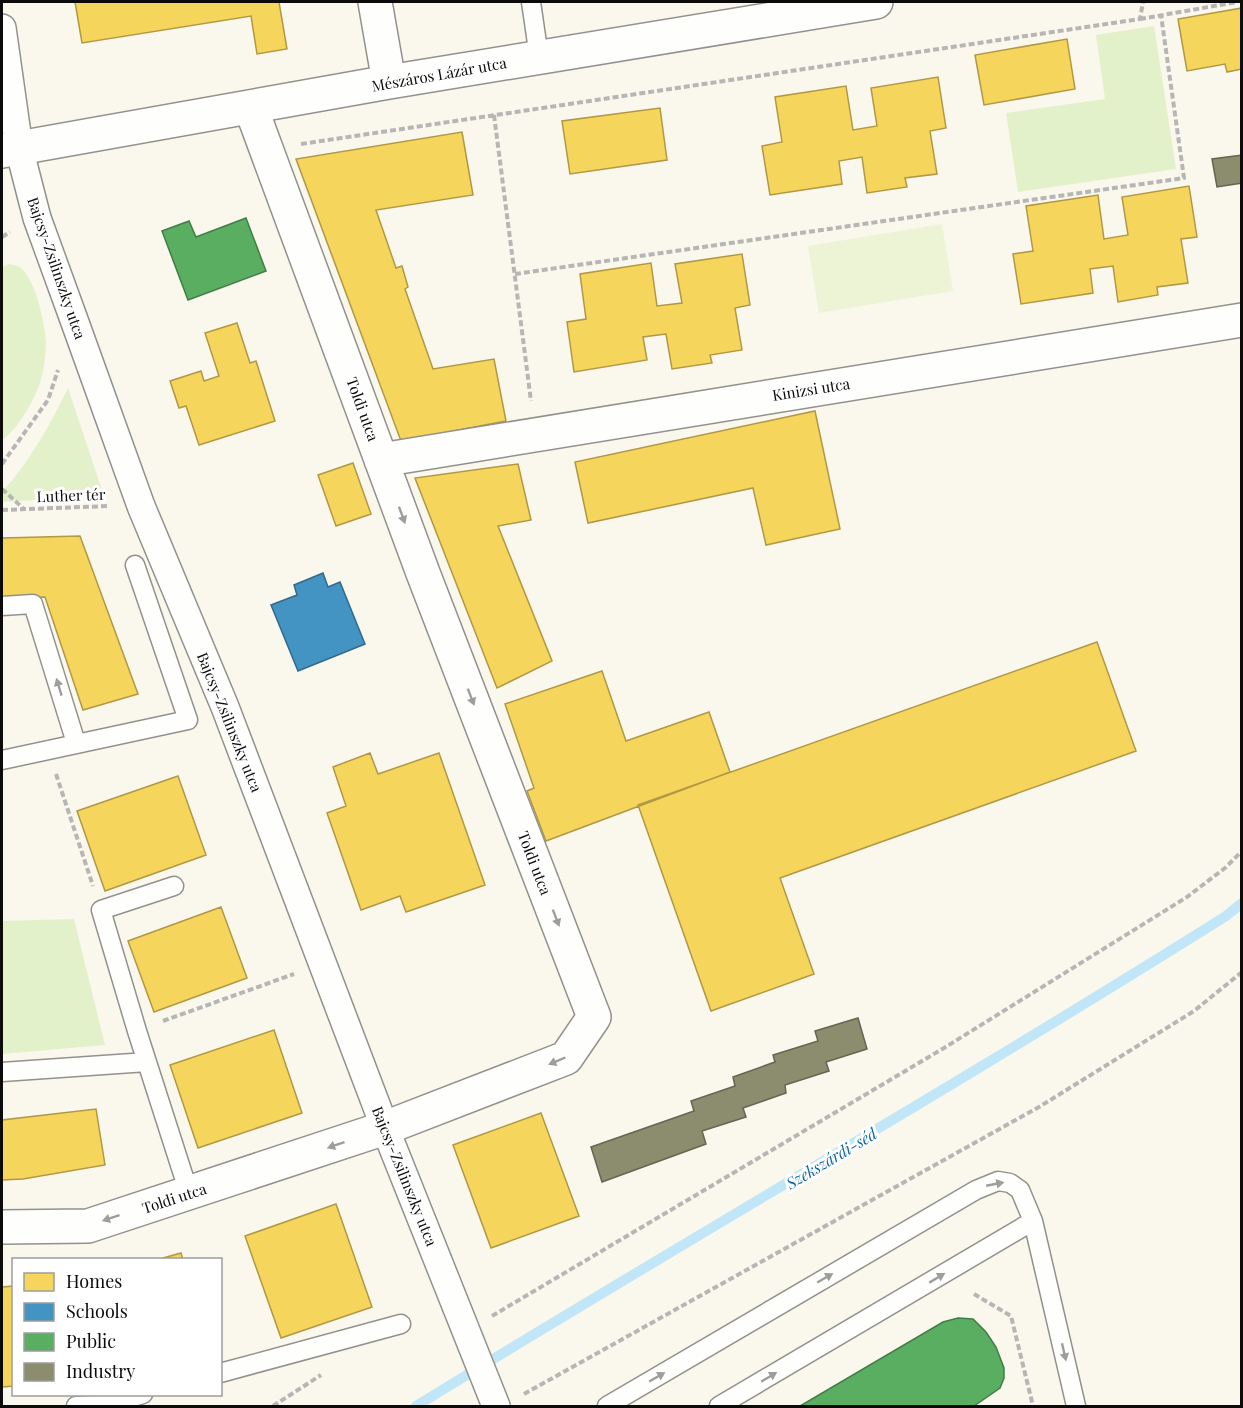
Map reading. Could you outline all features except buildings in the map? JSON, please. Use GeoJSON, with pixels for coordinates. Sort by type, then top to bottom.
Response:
{"type":"FeatureCollection","features":[{"type":"Feature","properties":{"kind":"street"},"geometry":{"type":"LineString","coordinates":[[375,2],[389,82]]}},
{"type":"Feature","properties":{"kind":"street","name":"Mészáros Lázár utca"},"geometry":{"type":"LineString","coordinates":[[10,150],[840,4],[876,2]]}},
{"type":"Feature","properties":{"kind":"street","name":"Bajcsy-Zsilinszky utca"},"geometry":{"type":"LineString","coordinates":[[2,28],[10,150],[37,218],[141,506],[225,707],[385,1128],[492,1396]]}},
{"type":"Feature","properties":{"kind":"street","name":"Toldi utca"},"geometry":{"type":"LineString","coordinates":[[2,1227],[88,1226],[385,1128],[566,1058],[594,1017],[423,573],[251,108]]}},
{"type":"Feature","properties":{"kind":"street","name":"Kinizsi utca"},"geometry":{"type":"LineString","coordinates":[[381,460],[1242,320]]}},
{"type":"Feature","properties":{"kind":"lane"},"geometry":{"type":"LineString","coordinates":[[531,2],[539,57]]}},
{"type":"Feature","properties":{"kind":"lane"},"geometry":{"type":"LineString","coordinates":[[2,760],[188,720],[135,565]]}},
{"type":"Feature","properties":{"kind":"lane"},"geometry":{"type":"LineString","coordinates":[[2,606],[33,604],[76,743]]}},
{"type":"Feature","properties":{"kind":"lane"},"geometry":{"type":"LineString","coordinates":[[174,886],[101,910],[189,1193]]}},
{"type":"Feature","properties":{"kind":"lane"},"geometry":{"type":"LineString","coordinates":[[2,1072],[147,1062]]}},
{"type":"Feature","properties":{"kind":"lane"},"geometry":{"type":"LineString","coordinates":[[607,1407],[976,1190],[998,1181],[1010,1183],[1020,1190],[1033,1221],[1076,1407]]}},
{"type":"Feature","properties":{"kind":"lane"},"geometry":{"type":"LineString","coordinates":[[719,1407],[1033,1221]]}},
{"type":"Feature","properties":{"kind":"lane"},"geometry":{"type":"LineString","coordinates":[[222,1372],[401,1324]]}},
{"type":"Feature","properties":{"kind":"lane"},"geometry":{"type":"LineString","coordinates":[[76,1407],[109,1404],[139,1396]]}},
{"type":"Feature","properties":{"kind":"path"},"geometry":{"type":"LineString","coordinates":[[1140,19],[1143,2]]}},
{"type":"Feature","properties":{"kind":"path"},"geometry":{"type":"LineString","coordinates":[[267,149],[1140,19],[1237,2]]}},
{"type":"Feature","properties":{"kind":"path"},"geometry":{"type":"LineString","coordinates":[[514,274],[1184,178],[1161,15]]}},
{"type":"Feature","properties":{"kind":"path"},"geometry":{"type":"LineString","coordinates":[[494,114],[535,435]]}},
{"type":"Feature","properties":{"kind":"path"},"geometry":{"type":"LineString","coordinates":[[2,464],[48,400],[65,351],[73,317]]}},
{"type":"Feature","properties":{"kind":"path"},"geometry":{"type":"LineString","coordinates":[[2,489],[24,509]]}},
{"type":"Feature","properties":{"kind":"path","name":"Luther tér"},"geometry":{"type":"LineString","coordinates":[[2,510],[141,506]]}},
{"type":"Feature","properties":{"kind":"path"},"geometry":{"type":"LineString","coordinates":[[48,750],[101,910]]}},
{"type":"Feature","properties":{"kind":"path"},"geometry":{"type":"LineString","coordinates":[[466,1332],[944,1048],[1187,897],[1225,868],[1242,851]]}},
{"type":"Feature","properties":{"kind":"path"},"geometry":{"type":"LineString","coordinates":[[137,1031],[323,964]]}},
{"type":"Feature","properties":{"kind":"path"},"geometry":{"type":"LineString","coordinates":[[523,1395],[1039,1107],[1194,1011],[1242,972]]}},
{"type":"Feature","properties":{"kind":"path"},"geometry":{"type":"LineString","coordinates":[[974,1294],[1011,1316],[1033,1407]]}},
{"type":"Feature","properties":{"kind":"green space"},"geometry":{"type":"Polygon","coordinates":[[[1154,26],[1176,169],[1018,192],[1006,113],[1105,99],[1096,35],[1154,26]]]}},
{"type":"Feature","properties":{"kind":"green space"},"geometry":{"type":"Polygon","coordinates":[[[942,224],[953,291],[819,313],[808,246],[942,224]]]}},
{"type":"Feature","properties":{"kind":"green space"},"geometry":{"type":"Polygon","coordinates":[[[9,264],[18,266],[24,271],[34,289],[44,324],[46,346],[39,386],[20,421],[2,440],[2,267],[9,264]]]}},
{"type":"Feature","properties":{"kind":"green space"},"geometry":{"type":"Polygon","coordinates":[[[68,388],[104,496],[2,502],[2,492],[22,468],[39,442],[68,388]]]}},
{"type":"Feature","properties":{"kind":"green space"},"geometry":{"type":"Polygon","coordinates":[[[74,919],[105,1045],[2,1054],[2,921],[74,919]]]}},
{"type":"Feature","properties":{"kind":"waterway","name":"Szekszárdi-séd"},"geometry":{"type":"LineString","coordinates":[[416,1406],[1126,979],[1226,916],[1242,903]]}}]}
